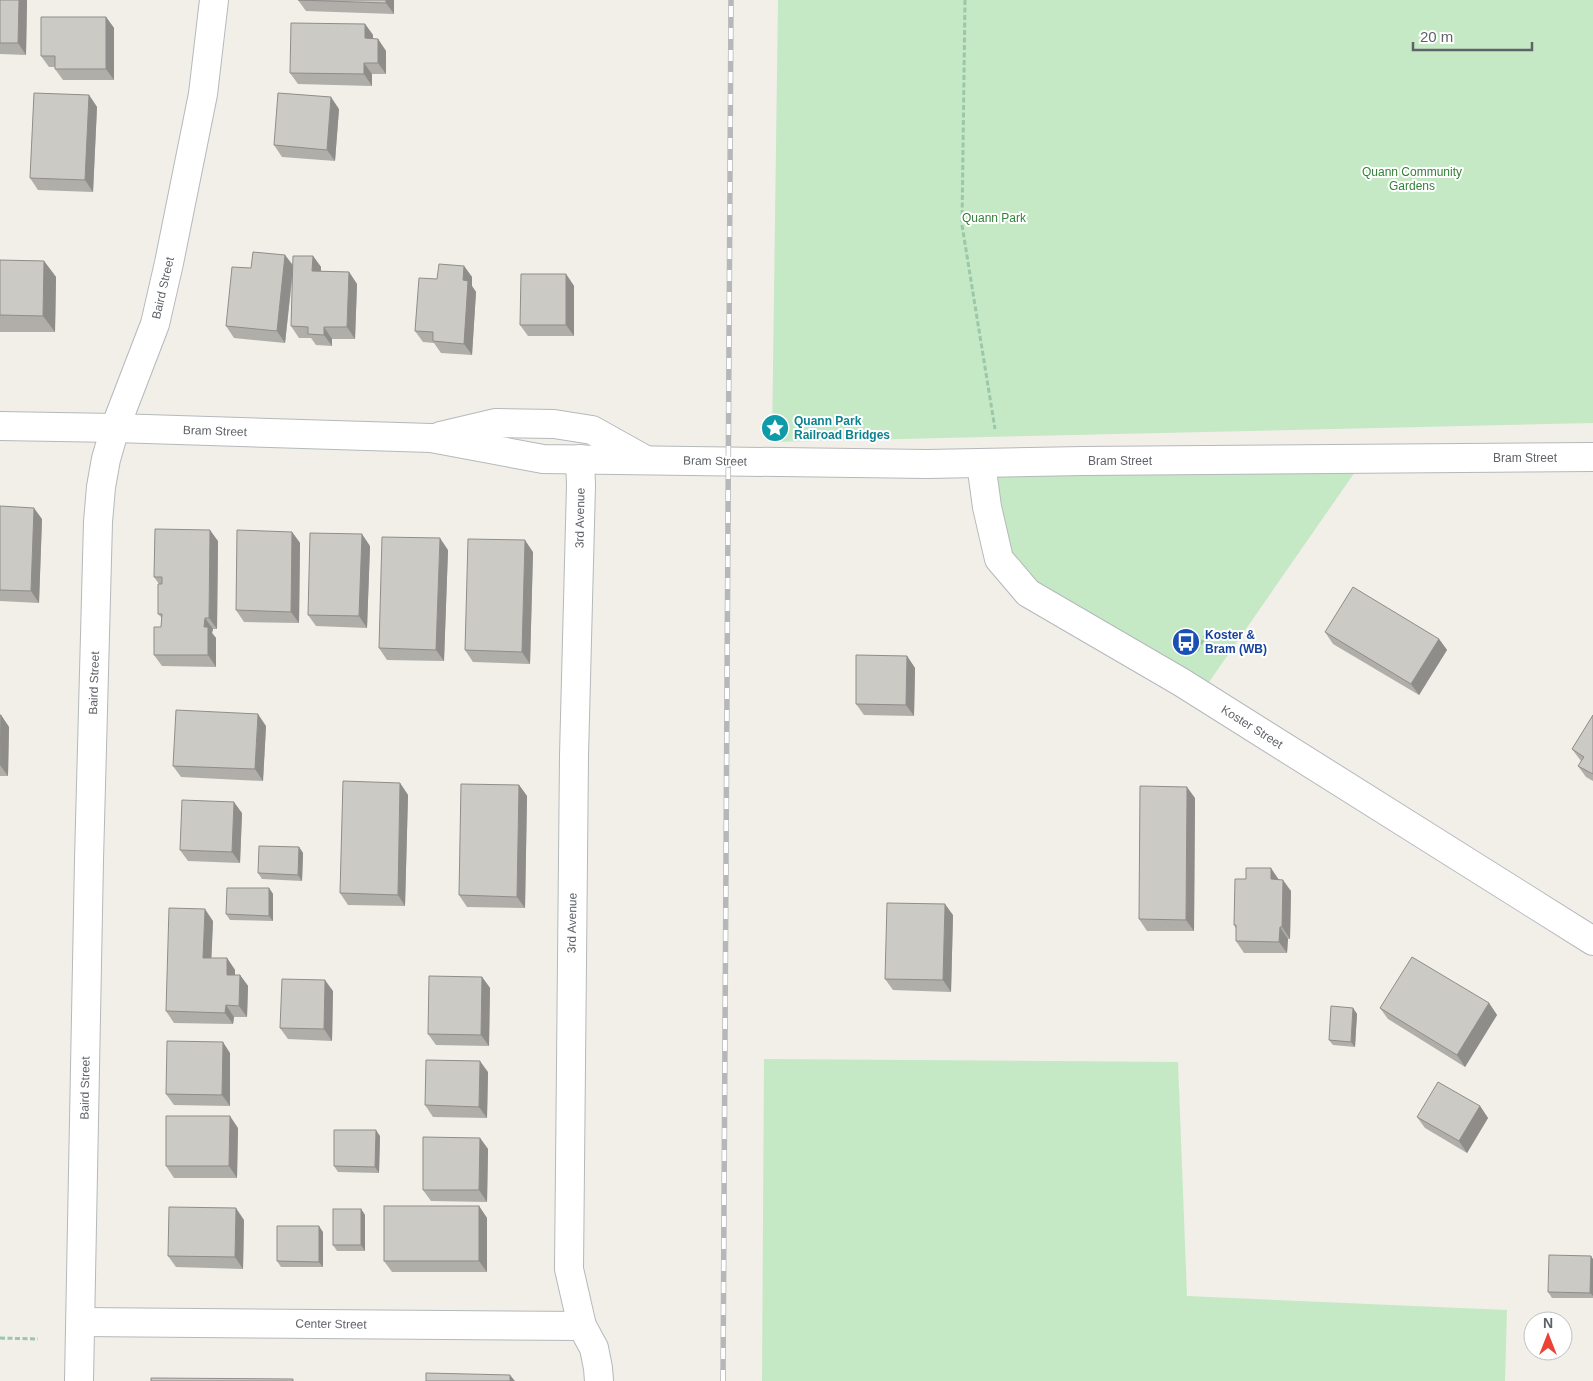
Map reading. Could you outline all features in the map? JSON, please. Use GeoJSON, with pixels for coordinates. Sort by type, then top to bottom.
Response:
{"type":"FeatureCollection","features":[{"type":"Feature","properties":{"kind":"street","name":"Baird Street"},"geometry":{"type":"LineString","coordinates":[[79,1381],[88,870],[98,522],[101,487],[106,459],[115,428],[155,324],[187,179],[203,94],[214,0]]}},
{"type":"Feature","properties":{"kind":"street","name":"Bram Street"},"geometry":{"type":"LineString","coordinates":[[431,438],[495,423],[554,424],[592,430],[646,460]]}},
{"type":"Feature","properties":{"kind":"street","name":"Bram Street"},"geometry":{"type":"LineString","coordinates":[[0,426],[431,438],[543,460],[883,464],[1593,457]]}},
{"type":"Feature","properties":{"kind":"street","name":"3rd Avenue"},"geometry":{"type":"LineString","coordinates":[[580,460],[581,485],[574,756],[569,1269],[582,1326],[594,1348],[599,1381]]}},
{"type":"Feature","properties":{"kind":"street","name":"Koster Street"},"geometry":{"type":"LineString","coordinates":[[990,463],[987,507],[999,559],[1028,593],[1181,682],[1593,941]]}},
{"type":"Feature","properties":{"kind":"street","name":"Center Street"},"geometry":{"type":"LineString","coordinates":[[81,1322],[582,1326]]}},
{"type":"Feature","properties":{"kind":"path"},"geometry":{"type":"LineString","coordinates":[[964,0],[962,225],[990,463]]}},
{"type":"Feature","properties":{"kind":"path"},"geometry":{"type":"LineString","coordinates":[[0,1338],[38,1339]]}},
{"type":"Feature","properties":{"kind":"green space","name":"Quann Park"},"geometry":{"type":"Polygon","coordinates":[[[778,0],[1593,0],[1593,423],[772,442],[778,0]]]}},
{"type":"Feature","properties":{"kind":"green space"},"geometry":{"type":"Polygon","coordinates":[[[1364,459],[1200,695],[999,559],[981,463],[1364,459]]]}},
{"type":"Feature","properties":{"kind":"green space"},"geometry":{"type":"Polygon","coordinates":[[[764,1059],[1178,1062],[1187,1296],[1507,1310],[1505,1381],[762,1381],[764,1059]]]}},
{"type":"Feature","properties":{"kind":"building"},"geometry":{"type":"Polygon","coordinates":[[[0,0],[19,0],[18,43],[0,43],[0,0]]]}},
{"type":"Feature","properties":{"kind":"building"},"geometry":{"type":"Polygon","coordinates":[[[298,0],[386,0],[386,3],[298,0]]]}},
{"type":"Feature","properties":{"kind":"building"},"geometry":{"type":"Polygon","coordinates":[[[41,17],[106,17],[106,69],[55,69],[55,56],[41,56],[41,17]]]}},
{"type":"Feature","properties":{"kind":"building"},"geometry":{"type":"Polygon","coordinates":[[[291,23],[365,24],[365,38],[378,39],[378,63],[364,63],[364,74],[290,73],[291,23]]]}},
{"type":"Feature","properties":{"kind":"building"},"geometry":{"type":"Polygon","coordinates":[[[34,93],[89,95],[85,180],[30,178],[34,93]]]}},
{"type":"Feature","properties":{"kind":"building"},"geometry":{"type":"Polygon","coordinates":[[[278,93],[331,97],[327,150],[274,145],[278,93]]]}},
{"type":"Feature","properties":{"kind":"building"},"geometry":{"type":"Polygon","coordinates":[[[253,252],[285,255],[277,331],[226,326],[232,267],[251,268],[253,252]]]}},
{"type":"Feature","properties":{"kind":"building"},"geometry":{"type":"Polygon","coordinates":[[[293,256],[313,256],[312,271],[349,272],[347,327],[324,327],[324,335],[308,334],[308,327],[291,326],[293,256]]]}},
{"type":"Feature","properties":{"kind":"building"},"geometry":{"type":"Polygon","coordinates":[[[0,260],[44,261],[43,316],[0,315],[0,260]]]}},
{"type":"Feature","properties":{"kind":"building"},"geometry":{"type":"Polygon","coordinates":[[[439,264],[464,266],[463,280],[468,281],[464,344],[433,341],[433,332],[415,331],[419,278],[437,279],[439,264]]]}},
{"type":"Feature","properties":{"kind":"building"},"geometry":{"type":"Polygon","coordinates":[[[521,274],[566,274],[566,325],[520,325],[521,274]]]}},
{"type":"Feature","properties":{"kind":"building"},"geometry":{"type":"Polygon","coordinates":[[[0,506],[34,508],[31,591],[0,590],[0,506]]]}},
{"type":"Feature","properties":{"kind":"building"},"geometry":{"type":"Polygon","coordinates":[[[155,529],[210,530],[209,618],[205,618],[204,627],[208,627],[208,655],[154,655],[154,627],[161,627],[162,614],[158,614],[158,584],[162,584],[162,577],[154,577],[155,529]]]}},
{"type":"Feature","properties":{"kind":"building"},"geometry":{"type":"Polygon","coordinates":[[[237,530],[292,532],[291,612],[236,610],[237,530]]]}},
{"type":"Feature","properties":{"kind":"building"},"geometry":{"type":"Polygon","coordinates":[[[310,533],[362,534],[359,616],[308,615],[310,533]]]}},
{"type":"Feature","properties":{"kind":"building"},"geometry":{"type":"Polygon","coordinates":[[[382,537],[440,538],[436,650],[379,648],[382,537]]]}},
{"type":"Feature","properties":{"kind":"building"},"geometry":{"type":"Polygon","coordinates":[[[468,539],[525,540],[522,652],[465,650],[468,539]]]}},
{"type":"Feature","properties":{"kind":"building"},"geometry":{"type":"Polygon","coordinates":[[[1353,587],[1439,639],[1411,684],[1325,632],[1353,587]]]}},
{"type":"Feature","properties":{"kind":"building"},"geometry":{"type":"Polygon","coordinates":[[[856,655],[907,656],[906,705],[856,704],[856,655]]]}},
{"type":"Feature","properties":{"kind":"building"},"geometry":{"type":"Polygon","coordinates":[[[176,710],[258,714],[255,769],[173,766],[176,710]]]}},
{"type":"Feature","properties":{"kind":"building"},"geometry":{"type":"Polygon","coordinates":[[[0,715],[1,715],[0,765],[0,715]]]}},
{"type":"Feature","properties":{"kind":"building"},"geometry":{"type":"Polygon","coordinates":[[[1593,715],[1593,774],[1578,766],[1584,757],[1572,749],[1593,715]]]}},
{"type":"Feature","properties":{"kind":"building"},"geometry":{"type":"Polygon","coordinates":[[[343,781],[400,783],[398,895],[340,893],[343,781]]]}},
{"type":"Feature","properties":{"kind":"building"},"geometry":{"type":"Polygon","coordinates":[[[461,784],[519,785],[517,897],[459,895],[461,784]]]}},
{"type":"Feature","properties":{"kind":"building"},"geometry":{"type":"Polygon","coordinates":[[[1140,786],[1187,787],[1186,920],[1139,919],[1140,786]]]}},
{"type":"Feature","properties":{"kind":"building"},"geometry":{"type":"Polygon","coordinates":[[[182,800],[234,802],[232,852],[180,850],[182,800]]]}},
{"type":"Feature","properties":{"kind":"building"},"geometry":{"type":"Polygon","coordinates":[[[259,846],[299,847],[298,875],[258,873],[259,846]]]}},
{"type":"Feature","properties":{"kind":"building"},"geometry":{"type":"Polygon","coordinates":[[[1246,868],[1271,868],[1271,879],[1283,880],[1282,927],[1280,927],[1279,942],[1236,941],[1236,925],[1234,925],[1235,879],[1246,879],[1246,868]]]}},
{"type":"Feature","properties":{"kind":"building"},"geometry":{"type":"Polygon","coordinates":[[[227,888],[269,888],[269,916],[226,914],[227,888]]]}},
{"type":"Feature","properties":{"kind":"building"},"geometry":{"type":"Polygon","coordinates":[[[887,903],[945,904],[943,980],[885,979],[887,903]]]}},
{"type":"Feature","properties":{"kind":"building"},"geometry":{"type":"Polygon","coordinates":[[[169,908],[205,909],[203,958],[227,958],[227,975],[240,975],[239,1006],[226,1005],[225,1013],[166,1011],[169,908]]]}},
{"type":"Feature","properties":{"kind":"building"},"geometry":{"type":"Polygon","coordinates":[[[1412,957],[1489,1003],[1457,1055],[1380,1008],[1412,957]]]}},
{"type":"Feature","properties":{"kind":"building"},"geometry":{"type":"Polygon","coordinates":[[[429,976],[482,977],[481,1035],[428,1034],[429,976]]]}},
{"type":"Feature","properties":{"kind":"building"},"geometry":{"type":"Polygon","coordinates":[[[282,979],[325,980],[324,1029],[280,1028],[282,979]]]}},
{"type":"Feature","properties":{"kind":"building"},"geometry":{"type":"Polygon","coordinates":[[[1331,1006],[1353,1008],[1351,1042],[1329,1040],[1331,1006]]]}},
{"type":"Feature","properties":{"kind":"building"},"geometry":{"type":"Polygon","coordinates":[[[167,1041],[223,1042],[222,1095],[166,1094],[167,1041]]]}},
{"type":"Feature","properties":{"kind":"building"},"geometry":{"type":"Polygon","coordinates":[[[426,1060],[480,1061],[479,1107],[425,1105],[426,1060]]]}},
{"type":"Feature","properties":{"kind":"building"},"geometry":{"type":"Polygon","coordinates":[[[1438,1082],[1480,1106],[1459,1141],[1417,1117],[1438,1082]]]}},
{"type":"Feature","properties":{"kind":"building"},"geometry":{"type":"Polygon","coordinates":[[[166,1116],[230,1116],[229,1166],[166,1166],[166,1116]]]}},
{"type":"Feature","properties":{"kind":"building"},"geometry":{"type":"Polygon","coordinates":[[[334,1130],[376,1130],[375,1167],[334,1166],[334,1130]]]}},
{"type":"Feature","properties":{"kind":"building"},"geometry":{"type":"Polygon","coordinates":[[[423,1137],[480,1138],[479,1190],[423,1190],[423,1137]]]}},
{"type":"Feature","properties":{"kind":"building"},"geometry":{"type":"Polygon","coordinates":[[[384,1206],[479,1206],[479,1261],[384,1261],[384,1206]]]}},
{"type":"Feature","properties":{"kind":"building"},"geometry":{"type":"Polygon","coordinates":[[[169,1207],[236,1208],[235,1257],[168,1256],[169,1207]]]}},
{"type":"Feature","properties":{"kind":"building"},"geometry":{"type":"Polygon","coordinates":[[[333,1209],[361,1209],[361,1245],[333,1245],[333,1209]]]}},
{"type":"Feature","properties":{"kind":"building"},"geometry":{"type":"Polygon","coordinates":[[[277,1226],[319,1226],[319,1262],[277,1261],[277,1226]]]}},
{"type":"Feature","properties":{"kind":"building"},"geometry":{"type":"Polygon","coordinates":[[[1549,1255],[1591,1256],[1590,1293],[1548,1292],[1549,1255]]]}},
{"type":"Feature","properties":{"kind":"building"},"geometry":{"type":"Polygon","coordinates":[[[426,1373],[510,1375],[510,1381],[426,1381],[426,1373]]]}},
{"type":"Feature","properties":{"kind":"building"},"geometry":{"type":"Polygon","coordinates":[[[151,1378],[293,1379],[293,1381],[151,1381],[151,1378]]]}},
{"type":"Feature","properties":{"kind":"railway"},"geometry":{"type":"LineString","coordinates":[[723,1381],[731,0]]}},
{"type":"Feature","properties":{"kind":"place","name":"Quann Park Railroad Bridges"},"geometry":{"type":"Point","coordinates":[775,428]}},
{"type":"Feature","properties":{"kind":"place","name":"Koster & Bram (WB)"},"geometry":{"type":"Point","coordinates":[1186,642]}},
{"type":"Feature","properties":{"kind":"park label","name":"Quann Community Gardens"},"geometry":{"type":"Point","coordinates":[1412,179]}}]}
